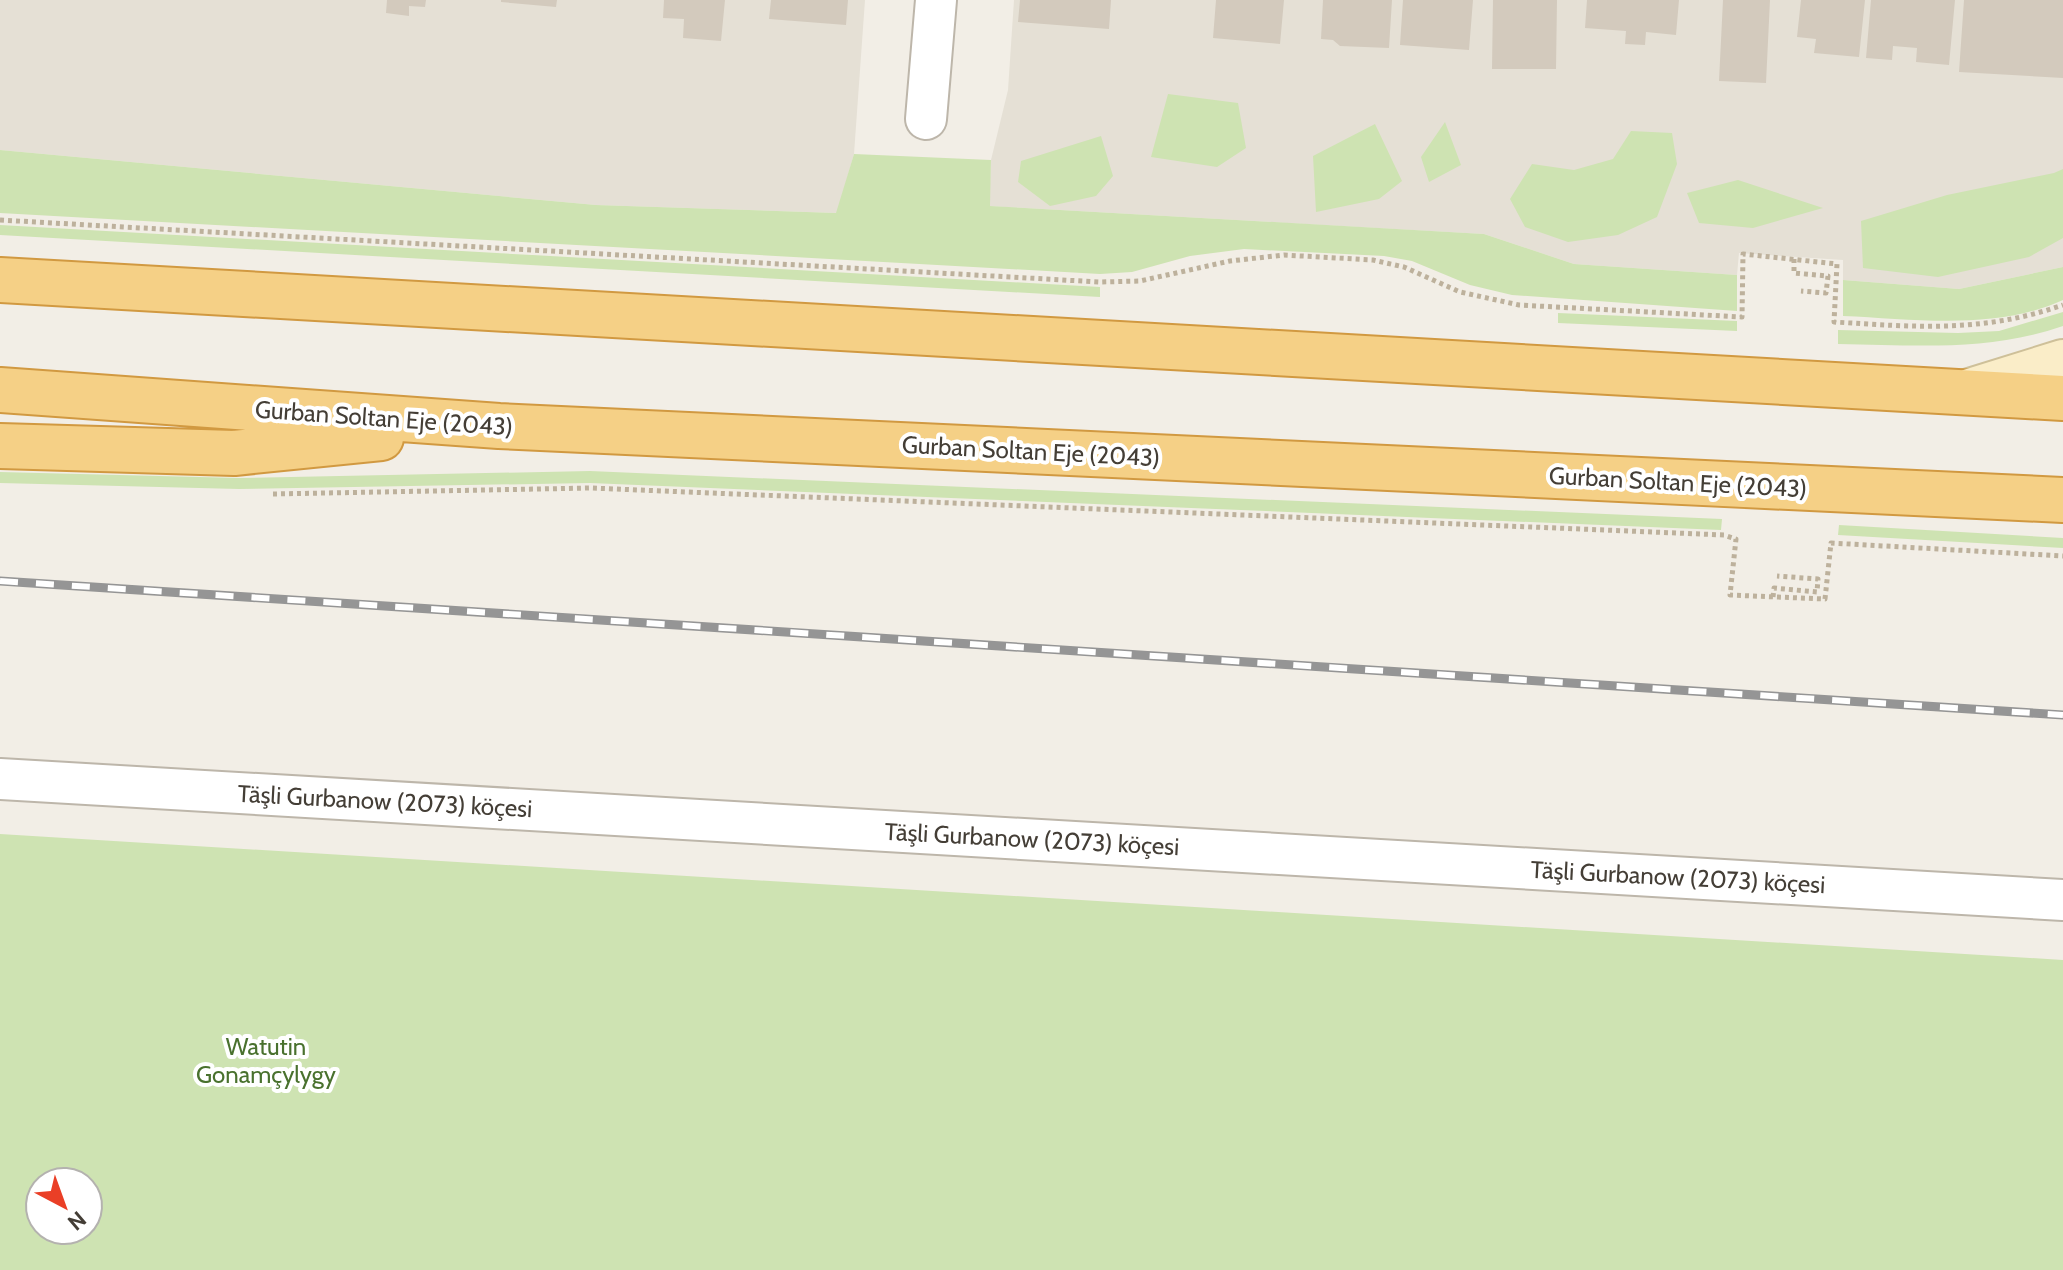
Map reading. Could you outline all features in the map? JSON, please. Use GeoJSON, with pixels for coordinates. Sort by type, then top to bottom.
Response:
{"type":"FeatureCollection","features":[{"type":"Feature","properties":{"kind":"highway"},"geometry":{"type":"LineString","coordinates":[[0,280],[2063,398]]}},
{"type":"Feature","properties":{"kind":"highway","name":"Gurban Soltan Eje (2043)"},"geometry":{"type":"LineString","coordinates":[[0,390],[499,426],[2063,500]]}},
{"type":"Feature","properties":{"kind":"highway"},"geometry":{"type":"LineString","coordinates":[[0,446],[234,453],[499,426]]}},
{"type":"Feature","properties":{"kind":"main road"},"geometry":{"type":"LineString","coordinates":[[1968,392],[2063,362]]}},
{"type":"Feature","properties":{"kind":"street"},"geometry":{"type":"LineString","coordinates":[[926,119],[936,0]]}},
{"type":"Feature","properties":{"kind":"street","name":"Täşli Gurbanow (2073) köçesi"},"geometry":{"type":"LineString","coordinates":[[0,779],[2063,900]]}},
{"type":"Feature","properties":{"kind":"path"},"geometry":{"type":"LineString","coordinates":[[0,220],[1099,282],[1140,281],[1230,261],[1284,255],[1373,260],[1404,267],[1460,292],[1519,305],[1742,317],[1743,254],[1837,264],[1834,322],[1943,328],[1977,326],[2021,319],[2063,305]]}},
{"type":"Feature","properties":{"kind":"path"},"geometry":{"type":"LineString","coordinates":[[1794,259],[1794,273],[1828,276],[1826,293],[1801,291]]}},
{"type":"Feature","properties":{"kind":"path"},"geometry":{"type":"LineString","coordinates":[[258,494],[591,488],[1724,535],[1736,539],[1730,595],[1825,599],[1831,543],[2063,556]]}},
{"type":"Feature","properties":{"kind":"path"},"geometry":{"type":"LineString","coordinates":[[1773,597],[1774,588],[1817,592],[1818,579],[1777,576]]}},
{"type":"Feature","properties":{"kind":"shaded area"},"geometry":{"type":"Polygon","coordinates":[[[0,0],[865,0],[854,154],[837,213],[596,205],[0,150],[0,0]]]}},
{"type":"Feature","properties":{"kind":"shaded area"},"geometry":{"type":"Polygon","coordinates":[[[1014,0],[2063,0],[2063,267],[1959,289],[1843,280],[1843,260],[1739,253],[1737,275],[1574,264],[1484,234],[989,206],[991,160],[1008,90],[1014,0]]]}},
{"type":"Feature","properties":{"kind":"green space"},"geometry":{"type":"Polygon","coordinates":[[[1168,94],[1238,103],[1246,148],[1217,167],[1151,157],[1168,94]]]}},
{"type":"Feature","properties":{"kind":"green space"},"geometry":{"type":"Polygon","coordinates":[[[1445,122],[1461,165],[1429,182],[1421,157],[1445,122]]]}},
{"type":"Feature","properties":{"kind":"green space"},"geometry":{"type":"Polygon","coordinates":[[[1375,124],[1402,181],[1379,199],[1316,212],[1313,156],[1375,124]]]}},
{"type":"Feature","properties":{"kind":"green space"},"geometry":{"type":"Polygon","coordinates":[[[1631,131],[1672,133],[1677,164],[1657,217],[1618,235],[1568,242],[1525,227],[1510,199],[1532,164],[1574,170],[1613,159],[1631,131]]]}},
{"type":"Feature","properties":{"kind":"green space"},"geometry":{"type":"Polygon","coordinates":[[[1101,136],[1113,176],[1096,196],[1050,206],[1018,182],[1021,161],[1101,136]]]}},
{"type":"Feature","properties":{"kind":"green space"},"geometry":{"type":"Polygon","coordinates":[[[0,150],[596,205],[836,213],[854,154],[991,160],[990,206],[1484,234],[1574,264],[1737,275],[1737,311],[1512,295],[1470,285],[1412,261],[1384,256],[1244,249],[1190,256],[1132,272],[1100,274],[0,213],[0,150]]]}},
{"type":"Feature","properties":{"kind":"green space"},"geometry":{"type":"Polygon","coordinates":[[[2063,169],[2063,238],[2029,257],[1938,277],[1863,268],[1861,221],[1947,195],[2063,169]]]}},
{"type":"Feature","properties":{"kind":"green space"},"geometry":{"type":"Polygon","coordinates":[[[1738,180],[1823,208],[1753,228],[1699,223],[1687,193],[1738,180]]]}},
{"type":"Feature","properties":{"kind":"green space"},"geometry":{"type":"Polygon","coordinates":[[[0,225],[1100,287],[1100,297],[0,235],[0,225]]]}},
{"type":"Feature","properties":{"kind":"green space"},"geometry":{"type":"Polygon","coordinates":[[[2063,267],[2063,300],[2037,310],[2010,316],[1954,321],[1843,316],[1843,280],[1959,289],[2063,267]]]}},
{"type":"Feature","properties":{"kind":"green space"},"geometry":{"type":"Polygon","coordinates":[[[2063,312],[2063,326],[2007,340],[1924,346],[1838,344],[1838,330],[1999,331],[2063,312]]]}},
{"type":"Feature","properties":{"kind":"green space"},"geometry":{"type":"Polygon","coordinates":[[[1558,313],[1737,321],[1737,331],[1558,323],[1558,313]]]}},
{"type":"Feature","properties":{"kind":"green space"},"geometry":{"type":"Polygon","coordinates":[[[590,471],[1722,519],[1721,530],[590,483],[239,489],[0,483],[0,472],[239,478],[590,471]]]}},
{"type":"Feature","properties":{"kind":"green space"},"geometry":{"type":"Polygon","coordinates":[[[1839,525],[2063,538],[2063,548],[1838,535],[1839,525]]]}},
{"type":"Feature","properties":{"kind":"green space","name":"Watutin Gonamçylygy"},"geometry":{"type":"Polygon","coordinates":[[[0,834],[2063,960],[2063,1270],[0,1270],[0,834]]]}},
{"type":"Feature","properties":{"kind":"building"},"geometry":{"type":"Polygon","coordinates":[[[387,0],[426,0],[425,7],[409,6],[409,16],[386,13],[387,0]]]}},
{"type":"Feature","properties":{"kind":"building"},"geometry":{"type":"Polygon","coordinates":[[[501,0],[557,0],[556,7],[501,0]]]}},
{"type":"Feature","properties":{"kind":"building"},"geometry":{"type":"Polygon","coordinates":[[[664,0],[725,0],[721,41],[683,38],[684,19],[663,18],[664,0]]]}},
{"type":"Feature","properties":{"kind":"building"},"geometry":{"type":"Polygon","coordinates":[[[771,0],[848,0],[846,25],[769,19],[771,0]]]}},
{"type":"Feature","properties":{"kind":"building"},"geometry":{"type":"Polygon","coordinates":[[[1020,0],[1111,0],[1109,29],[1018,22],[1020,0]]]}},
{"type":"Feature","properties":{"kind":"building"},"geometry":{"type":"Polygon","coordinates":[[[1216,0],[1284,0],[1280,44],[1213,38],[1216,0]]]}},
{"type":"Feature","properties":{"kind":"building"},"geometry":{"type":"Polygon","coordinates":[[[1323,0],[1392,0],[1389,48],[1340,46],[1333,40],[1321,39],[1323,0]]]}},
{"type":"Feature","properties":{"kind":"building"},"geometry":{"type":"Polygon","coordinates":[[[1403,0],[1473,0],[1469,50],[1400,45],[1403,0]]]}},
{"type":"Feature","properties":{"kind":"building"},"geometry":{"type":"Polygon","coordinates":[[[1493,0],[1557,0],[1556,69],[1492,69],[1493,0]]]}},
{"type":"Feature","properties":{"kind":"building"},"geometry":{"type":"Polygon","coordinates":[[[1587,0],[1679,0],[1676,35],[1646,32],[1645,45],[1625,44],[1626,31],[1585,28],[1587,0]]]}},
{"type":"Feature","properties":{"kind":"building"},"geometry":{"type":"Polygon","coordinates":[[[1723,0],[1770,0],[1766,83],[1719,81],[1723,0]]]}},
{"type":"Feature","properties":{"kind":"building"},"geometry":{"type":"Polygon","coordinates":[[[1801,0],[1865,0],[1859,57],[1814,53],[1816,39],[1797,37],[1801,0]]]}},
{"type":"Feature","properties":{"kind":"building"},"geometry":{"type":"Polygon","coordinates":[[[1871,0],[1955,0],[1949,65],[1916,62],[1917,48],[1893,46],[1892,60],[1866,58],[1871,0]]]}},
{"type":"Feature","properties":{"kind":"building"},"geometry":{"type":"Polygon","coordinates":[[[1964,0],[2063,0],[2063,78],[1959,72],[1964,0]]]}},
{"type":"Feature","properties":{"kind":"railway"},"geometry":{"type":"LineString","coordinates":[[0,581],[2063,715]]}}]}
